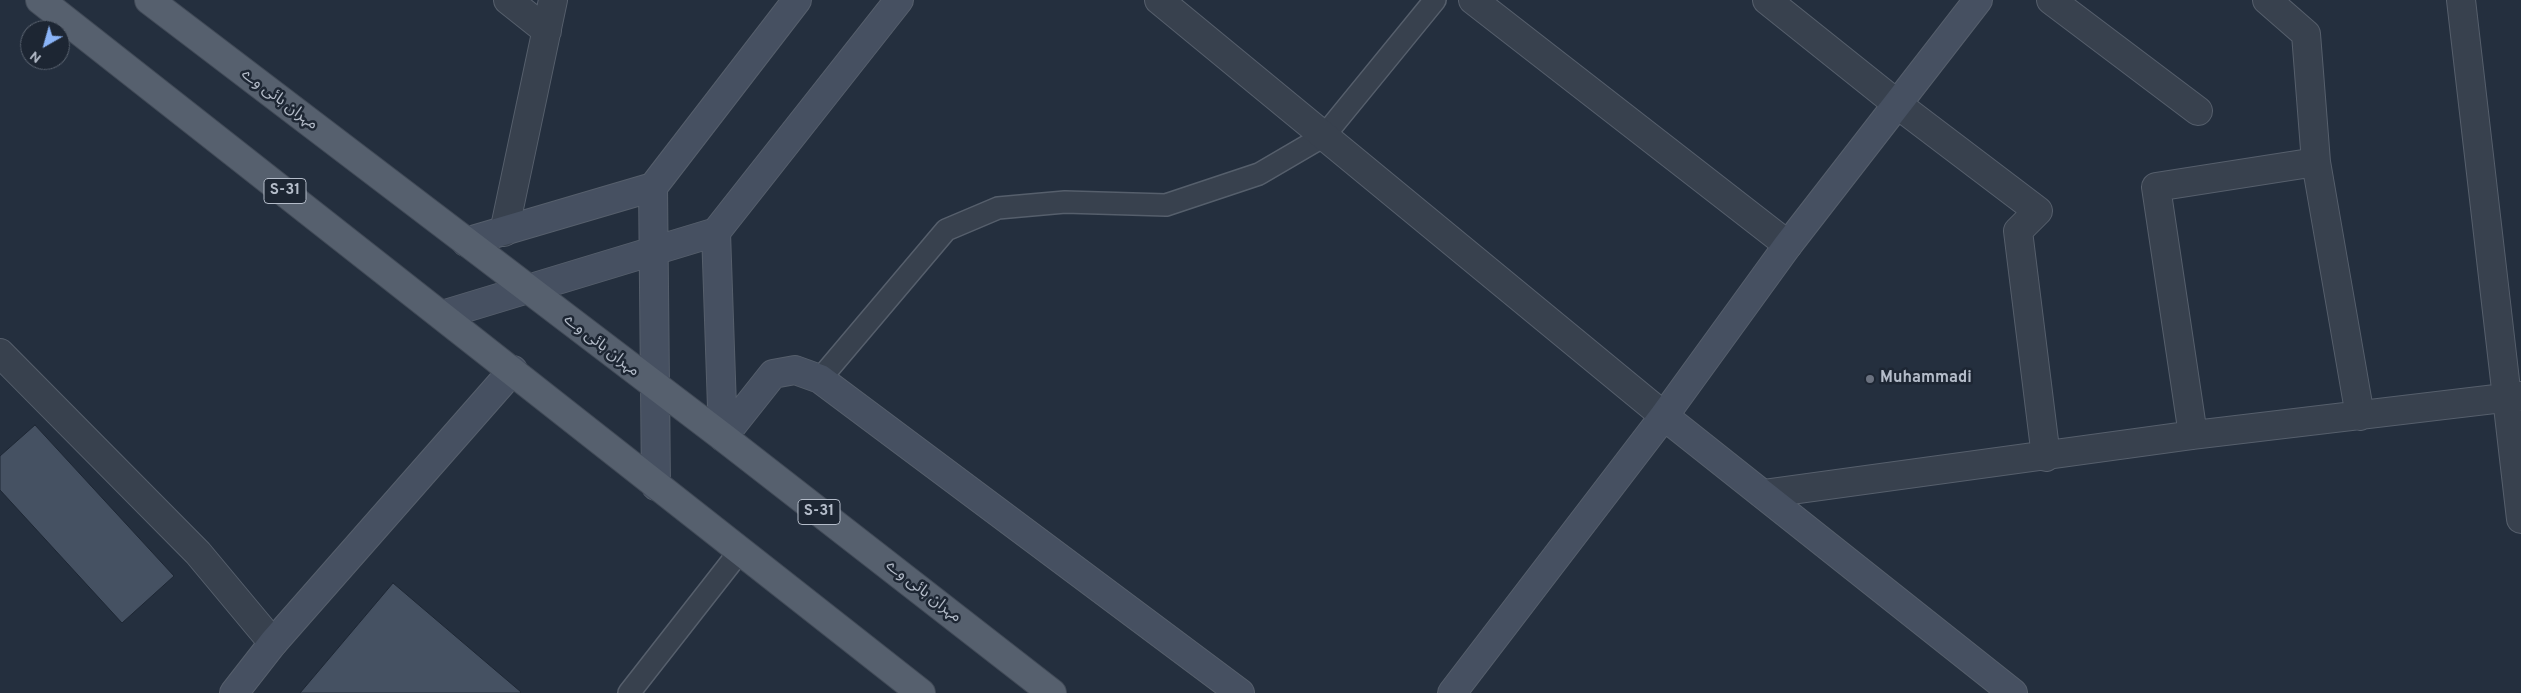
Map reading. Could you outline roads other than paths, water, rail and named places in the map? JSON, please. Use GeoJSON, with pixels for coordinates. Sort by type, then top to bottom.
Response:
{"type":"FeatureCollection","features":[{"type":"Feature","properties":{"kind":"main road","name":"S-31"},"geometry":{"type":"LineString","coordinates":[[40,0],[513,370],[656,486],[921,693]]}},
{"type":"Feature","properties":{"kind":"main road","name":"مہران ہائی وے"},"geometry":{"type":"LineString","coordinates":[[149,0],[654,387],[723,437],[1052,693]]}},
{"type":"Feature","properties":{"kind":"street"},"geometry":{"type":"LineString","coordinates":[[508,0],[547,31]]}},
{"type":"Feature","properties":{"kind":"street"},"geometry":{"type":"LineString","coordinates":[[504,232],[553,0]]}},
{"type":"Feature","properties":{"kind":"street"},"geometry":{"type":"LineString","coordinates":[[466,242],[653,187],[797,0]]}},
{"type":"Feature","properties":{"kind":"street"},"geometry":{"type":"LineString","coordinates":[[442,315],[716,232],[898,0]]}},
{"type":"Feature","properties":{"kind":"street"},"geometry":{"type":"LineString","coordinates":[[1159,0],[1664,416],[2013,693]]}},
{"type":"Feature","properties":{"kind":"street"},"geometry":{"type":"LineString","coordinates":[[1473,0],[1788,245]]}},
{"type":"Feature","properties":{"kind":"street"},"geometry":{"type":"LineString","coordinates":[[1767,0],[1897,104],[2038,211],[2018,231],[2046,457]]}},
{"type":"Feature","properties":{"kind":"street"},"geometry":{"type":"LineString","coordinates":[[1452,693],[1664,416],[1788,245],[1978,0]]}},
{"type":"Feature","properties":{"kind":"street"},"geometry":{"type":"LineString","coordinates":[[2051,0],[2198,111]]}},
{"type":"Feature","properties":{"kind":"street"},"geometry":{"type":"LineString","coordinates":[[2267,0],[2306,34],[2316,162],[2360,416]]}},
{"type":"Feature","properties":{"kind":"street"},"geometry":{"type":"LineString","coordinates":[[2461,0],[2513,397],[2521,519]]}},
{"type":"Feature","properties":{"kind":"street"},"geometry":{"type":"LineString","coordinates":[[2192,436],[2156,187],[2316,162]]}},
{"type":"Feature","properties":{"kind":"street"},"geometry":{"type":"LineString","coordinates":[[653,187],[656,486]]}},
{"type":"Feature","properties":{"kind":"street"},"geometry":{"type":"LineString","coordinates":[[716,232],[723,437]]}},
{"type":"Feature","properties":{"kind":"street"},"geometry":{"type":"LineString","coordinates":[[0,353],[198,553],[273,643]]}},
{"type":"Feature","properties":{"kind":"street"},"geometry":{"type":"LineString","coordinates":[[234,693],[273,643],[513,370]]}},
{"type":"Feature","properties":{"kind":"street"},"geometry":{"type":"LineString","coordinates":[[723,437],[773,374],[795,370],[820,379],[1240,693]]}},
{"type":"Feature","properties":{"kind":"street"},"geometry":{"type":"LineString","coordinates":[[1763,494],[2192,436],[2513,397]]}},
{"type":"Feature","properties":{"kind":"lane"},"geometry":{"type":"LineString","coordinates":[[820,379],[946,230],[998,208],[1065,202],[1166,205],[1259,174],[1324,136],[1435,0]]}},
{"type":"Feature","properties":{"kind":"lane"},"geometry":{"type":"LineString","coordinates":[[629,693],[740,551]]}},
{"type":"Feature","properties":{"kind":"place","name":"Muhammadi"},"geometry":{"type":"Point","coordinates":[1870,379]}}]}
